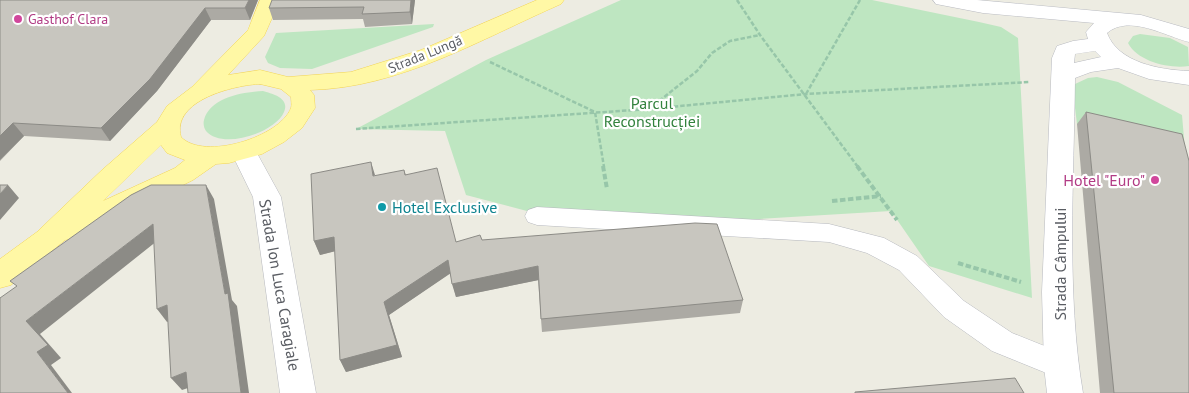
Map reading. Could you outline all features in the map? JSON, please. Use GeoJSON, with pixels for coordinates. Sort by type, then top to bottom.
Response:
{"type":"FeatureCollection","features":[{"type":"Feature","properties":{"kind":"main road"},"geometry":{"type":"LineString","coordinates":[[260,77],[256,58],[258,32],[270,0]]}},
{"type":"Feature","properties":{"kind":"main road","name":"Strada Lungă"},"geometry":{"type":"LineString","coordinates":[[182,103],[199,92],[240,78],[260,77],[290,83],[326,83],[382,71],[438,50],[554,0]]}},
{"type":"Feature","properties":{"kind":"main road"},"geometry":{"type":"LineString","coordinates":[[0,276],[47,240],[111,176],[166,126],[182,103],[214,78],[258,32]]}},
{"type":"Feature","properties":{"kind":"main road"},"geometry":{"type":"LineString","coordinates":[[166,126],[166,135],[171,144],[180,151],[210,156],[244,152],[278,137],[299,117],[303,107],[303,98],[299,90],[290,83]]}},
{"type":"Feature","properties":{"kind":"main road"},"geometry":{"type":"LineString","coordinates":[[47,240],[184,174],[210,156]]}},
{"type":"Feature","properties":{"kind":"street"},"geometry":{"type":"LineString","coordinates":[[943,0],[983,6],[1127,20],[1189,30]]}},
{"type":"Feature","properties":{"kind":"street"},"geometry":{"type":"LineString","coordinates":[[983,6],[1098,42],[1130,65],[1189,91]]}},
{"type":"Feature","properties":{"kind":"street"},"geometry":{"type":"LineString","coordinates":[[1098,42],[1096,32],[1101,25],[1127,20]]}},
{"type":"Feature","properties":{"kind":"street"},"geometry":{"type":"LineString","coordinates":[[1163,26],[1189,36]]}},
{"type":"Feature","properties":{"kind":"street","name":"Strada Câmpului"},"geometry":{"type":"LineString","coordinates":[[1063,379],[1058,292],[1063,58],[1065,51],[1073,47],[1098,42]]}},
{"type":"Feature","properties":{"kind":"street"},"geometry":{"type":"LineString","coordinates":[[1064,78],[1087,66],[1130,65],[1172,77],[1189,78]]}},
{"type":"Feature","properties":{"kind":"street","name":"Strada Ion Luca Caragiale"},"geometry":{"type":"LineString","coordinates":[[244,152],[267,197],[298,393]]}},
{"type":"Feature","properties":{"kind":"lane"},"geometry":{"type":"LineString","coordinates":[[537,216],[829,233],[875,245],[908,262],[954,309],[1002,342],[1063,379]]}},
{"type":"Feature","properties":{"kind":"path"},"geometry":{"type":"LineString","coordinates":[[737,0],[760,35],[806,94],[902,227]]}},
{"type":"Feature","properties":{"kind":"path"},"geometry":{"type":"LineString","coordinates":[[806,94],[822,63],[860,0]]}},
{"type":"Feature","properties":{"kind":"path"},"geometry":{"type":"LineString","coordinates":[[649,109],[697,71],[712,53],[730,41],[760,35]]}},
{"type":"Feature","properties":{"kind":"path"},"geometry":{"type":"LineString","coordinates":[[486,60],[595,112]]}},
{"type":"Feature","properties":{"kind":"path"},"geometry":{"type":"LineString","coordinates":[[356,130],[649,109],[806,94],[1064,78]]}},
{"type":"Feature","properties":{"kind":"path"},"geometry":{"type":"LineString","coordinates":[[955,262],[1058,292]]}},
{"type":"Feature","properties":{"kind":"green space","name":"Parcul Reconstrucției"},"geometry":{"type":"Polygon","coordinates":[[[621,0],[872,0],[1001,27],[1018,38],[1032,298],[929,266],[891,211],[595,229],[466,195],[445,131],[356,129],[486,60],[621,0]]]}},
{"type":"Feature","properties":{"kind":"green space"},"geometry":{"type":"Polygon","coordinates":[[[434,24],[433,27],[312,69],[280,68],[268,63],[265,57],[276,33],[434,24]]]}},
{"type":"Feature","properties":{"kind":"green space"},"geometry":{"type":"Polygon","coordinates":[[[1140,34],[1170,38],[1188,47],[1189,66],[1164,65],[1139,55],[1128,43],[1133,36],[1140,34]]]}},
{"type":"Feature","properties":{"kind":"green space"},"geometry":{"type":"Polygon","coordinates":[[[1097,77],[1118,82],[1182,115],[1185,150],[1077,124],[1073,92],[1075,84],[1088,78],[1097,77]]]}},
{"type":"Feature","properties":{"kind":"green space"},"geometry":{"type":"Polygon","coordinates":[[[263,91],[280,97],[285,103],[284,112],[279,120],[260,132],[235,139],[224,139],[206,131],[204,120],[207,112],[220,101],[229,97],[263,91]]]}},
{"type":"Feature","properties":{"kind":"building"},"geometry":{"type":"Polygon","coordinates":[[[0,0],[249,0],[245,8],[205,8],[150,79],[101,128],[13,123],[0,136],[0,0]]]}},
{"type":"Feature","properties":{"kind":"building"},"geometry":{"type":"Polygon","coordinates":[[[272,0],[411,0],[410,12],[362,14],[364,7],[269,8],[272,0]]]}},
{"type":"Feature","properties":{"kind":"building"},"geometry":{"type":"Polygon","coordinates":[[[1086,112],[1182,134],[1189,161],[1189,393],[1114,393],[1086,112]]]}},
{"type":"Feature","properties":{"kind":"building"},"geometry":{"type":"Polygon","coordinates":[[[371,162],[373,176],[404,170],[405,175],[437,168],[456,242],[480,235],[482,240],[695,223],[717,224],[743,300],[541,319],[538,266],[452,284],[448,260],[384,302],[397,345],[340,360],[334,237],[314,241],[311,174],[371,162]]]}},
{"type":"Feature","properties":{"kind":"building"},"geometry":{"type":"Polygon","coordinates":[[[0,185],[8,185],[0,194],[0,185]]]}},
{"type":"Feature","properties":{"kind":"building"},"geometry":{"type":"Polygon","coordinates":[[[151,185],[206,185],[225,294],[228,293],[241,393],[188,393],[186,372],[171,378],[167,305],[157,309],[153,224],[26,321],[48,345],[37,352],[68,393],[0,393],[0,298],[17,286],[10,281],[131,195],[151,185]]]}},
{"type":"Feature","properties":{"kind":"building"},"geometry":{"type":"Polygon","coordinates":[[[1015,378],[1024,393],[855,393],[855,392],[1015,378]]]}},
{"type":"Feature","properties":{"kind":"place","name":"Gasthof Clara"},"geometry":{"type":"Point","coordinates":[18,19]}},
{"type":"Feature","properties":{"kind":"place","name":"Hotel \"Euro\""},"geometry":{"type":"Point","coordinates":[1155,180]}},
{"type":"Feature","properties":{"kind":"place","name":"Hotel Exclusive"},"geometry":{"type":"Point","coordinates":[382,207]}}]}
